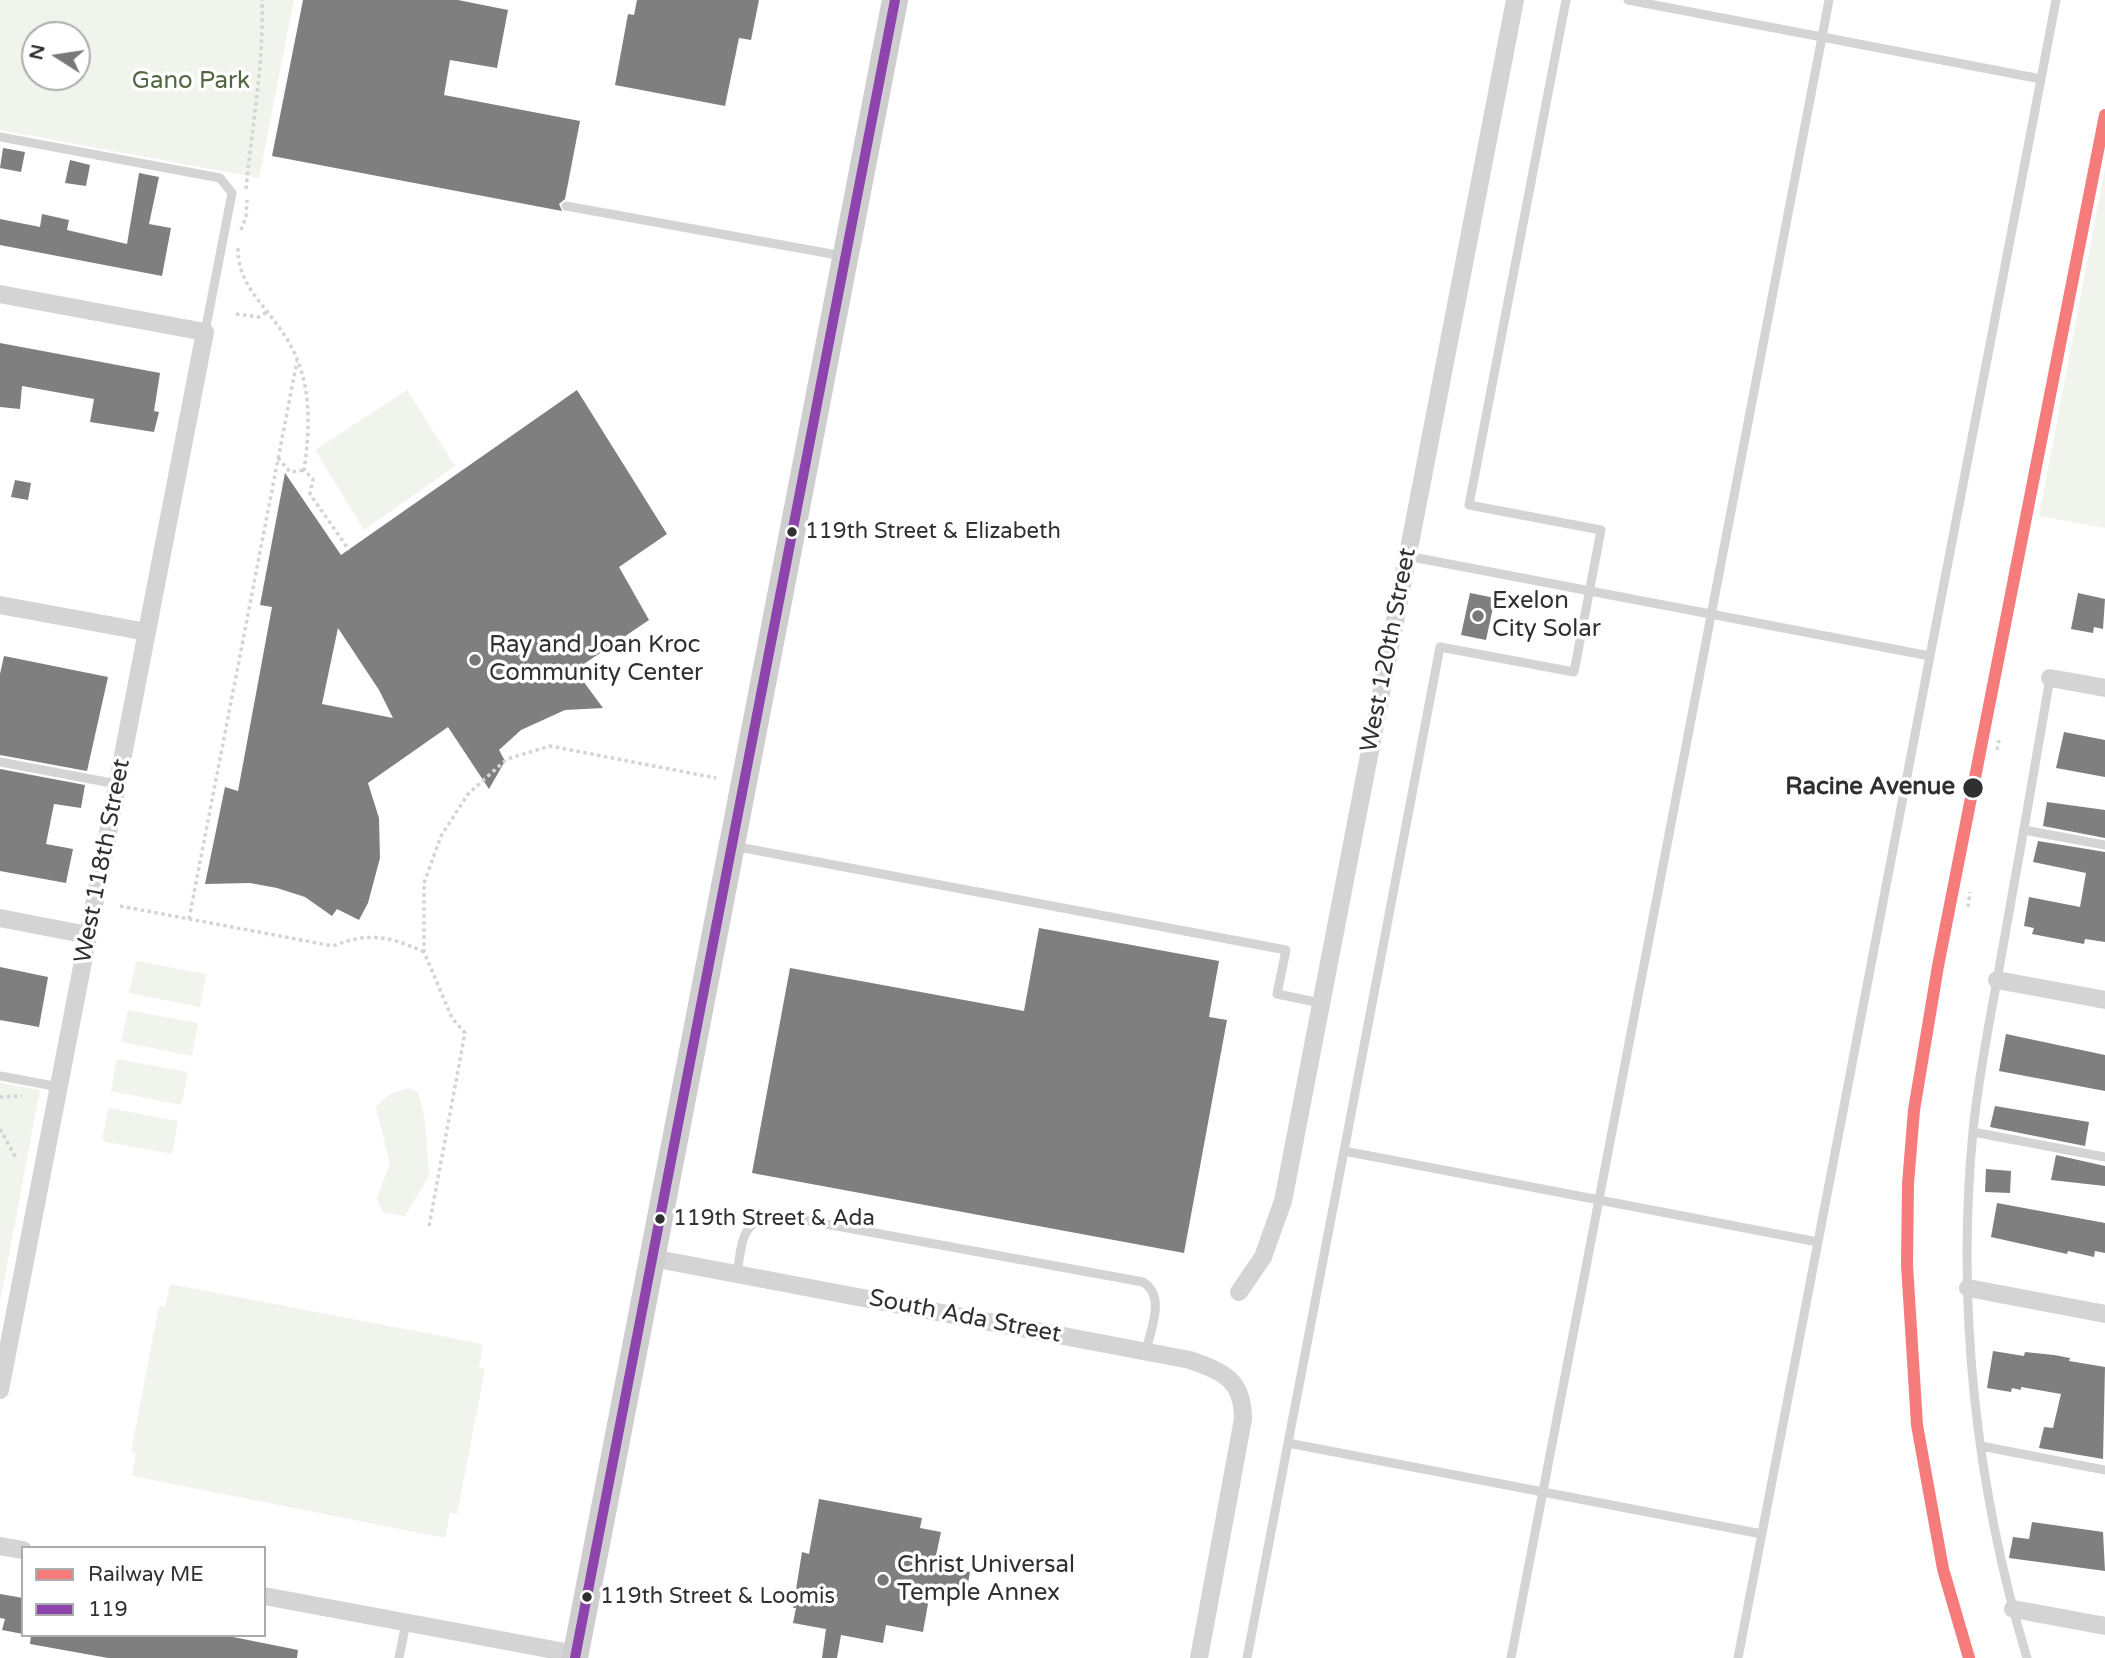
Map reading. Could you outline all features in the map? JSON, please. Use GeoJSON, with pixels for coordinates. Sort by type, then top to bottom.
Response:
{"type":"FeatureCollection","features":[{"type":"Feature","properties":{"kind":"street"},"geometry":{"type":"LineString","coordinates":[[266,1595],[575,1656],[895,0]]}},
{"type":"Feature","properties":{"kind":"street","name":"West 120th Street"},"geometry":{"type":"LineString","coordinates":[[1239,1292],[1263,1257],[1283,1201],[1515,0]]}},
{"type":"Feature","properties":{"kind":"street"},"geometry":{"type":"LineString","coordinates":[[0,294],[205,332]]}},
{"type":"Feature","properties":{"kind":"street","name":"West 118th Street"},"geometry":{"type":"LineString","coordinates":[[0,1390],[205,332]]}},
{"type":"Feature","properties":{"kind":"street"},"geometry":{"type":"LineString","coordinates":[[0,604],[147,632]]}},
{"type":"Feature","properties":{"kind":"street"},"geometry":{"type":"LineString","coordinates":[[2050,678],[2105,688]]}},
{"type":"Feature","properties":{"kind":"street"},"geometry":{"type":"LineString","coordinates":[[0,918],[88,935]]}},
{"type":"Feature","properties":{"kind":"street"},"geometry":{"type":"LineString","coordinates":[[1997,980],[2105,1000]]}},
{"type":"Feature","properties":{"kind":"street","name":"South Ada Street"},"geometry":{"type":"LineString","coordinates":[[652,1258],[1190,1360],[1225,1376],[1240,1393],[1243,1419],[1199,1658]]}},
{"type":"Feature","properties":{"kind":"street"},"geometry":{"type":"LineString","coordinates":[[1968,1288],[2105,1314]]}},
{"type":"Feature","properties":{"kind":"street"},"geometry":{"type":"LineString","coordinates":[[0,1546],[21,1550]]}},
{"type":"Feature","properties":{"kind":"street"},"geometry":{"type":"LineString","coordinates":[[2013,1609],[2105,1626]]}},
{"type":"Feature","properties":{"kind":"lane"},"geometry":{"type":"LineString","coordinates":[[1247,1658],[1440,647],[1574,672],[1601,530],[1469,505],[1566,0]]}},
{"type":"Feature","properties":{"kind":"lane"},"geometry":{"type":"LineString","coordinates":[[1628,0],[2041,79]]}},
{"type":"Feature","properties":{"kind":"lane"},"geometry":{"type":"LineString","coordinates":[[1511,1658],[1829,0]]}},
{"type":"Feature","properties":{"kind":"lane"},"geometry":{"type":"LineString","coordinates":[[1738,1658],[2056,0]]}},
{"type":"Feature","properties":{"kind":"lane"},"geometry":{"type":"LineString","coordinates":[[0,137],[220,178],[232,193],[205,332]]}},
{"type":"Feature","properties":{"kind":"lane"},"geometry":{"type":"LineString","coordinates":[[566,206],[845,256]]}},
{"type":"Feature","properties":{"kind":"lane"},"geometry":{"type":"LineString","coordinates":[[1408,556],[1930,656]]}},
{"type":"Feature","properties":{"kind":"lane"},"geometry":{"type":"LineString","coordinates":[[2027,1658],[2013,1609],[1981,1446],[1969,1336],[1968,1288],[1973,1132],[1981,1065],[2050,678]]}},
{"type":"Feature","properties":{"kind":"lane"},"geometry":{"type":"LineString","coordinates":[[0,762],[117,784]]}},
{"type":"Feature","properties":{"kind":"lane"},"geometry":{"type":"LineString","coordinates":[[2024,830],[2105,845]]}},
{"type":"Feature","properties":{"kind":"lane"},"geometry":{"type":"LineString","coordinates":[[732,845],[1286,950],[1277,994],[1321,1003]]}},
{"type":"Feature","properties":{"kind":"lane"},"geometry":{"type":"LineString","coordinates":[[0,1076],[58,1087]]}},
{"type":"Feature","properties":{"kind":"lane"},"geometry":{"type":"LineString","coordinates":[[1973,1132],[2105,1157]]}},
{"type":"Feature","properties":{"kind":"lane"},"geometry":{"type":"LineString","coordinates":[[1344,1151],[1818,1241]]}},
{"type":"Feature","properties":{"kind":"lane"},"geometry":{"type":"LineString","coordinates":[[737,1274],[744,1233],[751,1223],[771,1214],[1103,1274],[1143,1282],[1153,1288],[1157,1298],[1146,1351]]}},
{"type":"Feature","properties":{"kind":"lane"},"geometry":{"type":"LineString","coordinates":[[1288,1443],[1762,1534]]}},
{"type":"Feature","properties":{"kind":"lane"},"geometry":{"type":"LineString","coordinates":[[1981,1446],[2105,1470]]}},
{"type":"Feature","properties":{"kind":"lane"},"geometry":{"type":"LineString","coordinates":[[399,1658],[406,1622]]}},
{"type":"Feature","properties":{"kind":"path"},"geometry":{"type":"LineString","coordinates":[[262,0],[262,61],[253,120],[246,216],[237,242],[237,258],[243,276],[284,333],[297,359],[307,391],[310,415],[304,470]]}},
{"type":"Feature","properties":{"kind":"path"},"geometry":{"type":"LineString","coordinates":[[236,314],[259,317],[267,312]]}},
{"type":"Feature","properties":{"kind":"path"},"geometry":{"type":"LineString","coordinates":[[189,919],[297,359]]}},
{"type":"Feature","properties":{"kind":"path"},"geometry":{"type":"LineString","coordinates":[[278,458],[290,472],[304,470]]}},
{"type":"Feature","properties":{"kind":"path"},"geometry":{"type":"LineString","coordinates":[[304,470],[313,479],[310,494],[349,550]]}},
{"type":"Feature","properties":{"kind":"path"},"geometry":{"type":"LineString","coordinates":[[1997,750],[1999,740]]}},
{"type":"Feature","properties":{"kind":"path"},"geometry":{"type":"LineString","coordinates":[[429,1226],[465,1033],[452,1018],[424,951],[424,883],[441,836],[468,794],[507,759],[551,746],[716,778]]}},
{"type":"Feature","properties":{"kind":"path"},"geometry":{"type":"LineString","coordinates":[[1968,907],[1970,891]]}},
{"type":"Feature","properties":{"kind":"path"},"geometry":{"type":"LineString","coordinates":[[120,906],[333,946],[361,936],[379,935],[398,939],[424,951]]}},
{"type":"Feature","properties":{"kind":"path"},"geometry":{"type":"LineString","coordinates":[[0,1097],[28,1096]]}},
{"type":"Feature","properties":{"kind":"path"},"geometry":{"type":"LineString","coordinates":[[0,1129],[16,1158]]}},
{"type":"Feature","properties":{"kind":"green space","name":"Gano Park"},"geometry":{"type":"Polygon","coordinates":[[[0,0],[294,0],[259,178],[0,130],[0,0]]]}},
{"type":"Feature","properties":{"kind":"green space"},"geometry":{"type":"Polygon","coordinates":[[[2105,168],[2105,528],[2039,516],[2105,168]]]}},
{"type":"Feature","properties":{"kind":"green space"},"geometry":{"type":"Polygon","coordinates":[[[407,390],[455,466],[364,530],[315,450],[407,390]]]}},
{"type":"Feature","properties":{"kind":"green space"},"geometry":{"type":"Polygon","coordinates":[[[136,961],[206,974],[200,1007],[129,993],[136,961]]]}},
{"type":"Feature","properties":{"kind":"green space"},"geometry":{"type":"Polygon","coordinates":[[[128,1010],[198,1023],[192,1056],[121,1042],[128,1010]]]}},
{"type":"Feature","properties":{"kind":"green space"},"geometry":{"type":"Polygon","coordinates":[[[117,1059],[188,1072],[181,1105],[111,1091],[117,1059]]]}},
{"type":"Feature","properties":{"kind":"green space"},"geometry":{"type":"Polygon","coordinates":[[[0,1083],[40,1090],[0,1302],[0,1083]]]}},
{"type":"Feature","properties":{"kind":"green space"},"geometry":{"type":"Polygon","coordinates":[[[408,1088],[418,1092],[425,1120],[429,1176],[405,1216],[382,1212],[377,1198],[390,1163],[376,1107],[391,1093],[408,1088]]]}},
{"type":"Feature","properties":{"kind":"green space"},"geometry":{"type":"Polygon","coordinates":[[[108,1108],[178,1121],[172,1154],[102,1141],[108,1108]]]}},
{"type":"Feature","properties":{"kind":"green space"},"geometry":{"type":"Polygon","coordinates":[[[170,1284],[483,1344],[479,1367],[485,1369],[457,1514],[450,1513],[445,1538],[132,1476],[136,1453],[131,1452],[159,1306],[165,1307],[170,1284]]]}},
{"type":"Feature","properties":{"kind":"building"},"geometry":{"type":"Polygon","coordinates":[[[303,0],[458,0],[508,10],[497,68],[450,60],[444,95],[580,121],[565,199],[559,204],[562,211],[272,156],[303,0]]]}},
{"type":"Feature","properties":{"kind":"building"},"geometry":{"type":"Polygon","coordinates":[[[637,0],[759,0],[751,40],[739,38],[725,106],[615,85],[628,14],[634,15],[637,0]]]}},
{"type":"Feature","properties":{"kind":"building"},"geometry":{"type":"Polygon","coordinates":[[[3,148],[25,152],[21,172],[0,168],[3,148]]]}},
{"type":"Feature","properties":{"kind":"building"},"geometry":{"type":"Polygon","coordinates":[[[70,160],[90,165],[86,186],[65,183],[70,160]]]}},
{"type":"Feature","properties":{"kind":"building"},"geometry":{"type":"Polygon","coordinates":[[[139,173],[159,177],[149,224],[171,228],[162,276],[0,245],[0,219],[40,227],[42,214],[69,220],[67,230],[127,244],[139,173]]]}},
{"type":"Feature","properties":{"kind":"building"},"geometry":{"type":"Polygon","coordinates":[[[0,343],[160,373],[154,411],[159,412],[154,432],[90,422],[94,399],[22,386],[20,409],[0,407],[0,343]]]}},
{"type":"Feature","properties":{"kind":"building","name":"Ray and Joan Kroc Community Center"},"geometry":{"type":"Polygon","coordinates":[[[577,390],[667,534],[619,567],[649,620],[575,670],[603,708],[565,710],[521,730],[499,750],[505,761],[489,789],[448,727],[368,783],[379,818],[380,858],[368,903],[359,920],[337,909],[332,916],[305,897],[277,888],[250,883],[205,884],[225,787],[238,791],[272,607],[260,605],[285,473],[341,555],[577,390]],[[338,628],[322,704],[393,718],[379,690],[338,628]]]}},
{"type":"Feature","properties":{"kind":"building"},"geometry":{"type":"Polygon","coordinates":[[[15,480],[31,483],[28,500],[11,497],[15,480]]]}},
{"type":"Feature","properties":{"kind":"building","name":"Exelon City Solar"},"geometry":{"type":"Polygon","coordinates":[[[1470,593],[1495,598],[1486,640],[1461,635],[1470,593]]]}},
{"type":"Feature","properties":{"kind":"building"},"geometry":{"type":"Polygon","coordinates":[[[2078,593],[2105,599],[2103,629],[2094,627],[2093,633],[2071,629],[2078,593]]]}},
{"type":"Feature","properties":{"kind":"building"},"geometry":{"type":"Polygon","coordinates":[[[4,656],[108,677],[87,771],[0,755],[0,674],[4,656]]]}},
{"type":"Feature","properties":{"kind":"building"},"geometry":{"type":"Polygon","coordinates":[[[2064,732],[2105,740],[2105,777],[2056,768],[2064,732]]]}},
{"type":"Feature","properties":{"kind":"building"},"geometry":{"type":"Polygon","coordinates":[[[0,769],[85,785],[81,808],[54,804],[46,844],[73,849],[66,883],[0,871],[0,769]]]}},
{"type":"Feature","properties":{"kind":"building"},"geometry":{"type":"Polygon","coordinates":[[[2047,802],[2105,810],[2105,838],[2043,826],[2047,802]]]}},
{"type":"Feature","properties":{"kind":"building"},"geometry":{"type":"Polygon","coordinates":[[[2038,841],[2105,852],[2105,942],[2085,939],[2084,944],[2032,934],[2034,928],[2024,926],[2029,897],[2080,907],[2086,873],[2033,862],[2038,841]]]}},
{"type":"Feature","properties":{"kind":"building"},"geometry":{"type":"Polygon","coordinates":[[[1039,928],[1219,961],[1209,1017],[1227,1020],[1184,1253],[752,1173],[790,968],[1024,1011],[1039,928]]]}},
{"type":"Feature","properties":{"kind":"building"},"geometry":{"type":"Polygon","coordinates":[[[0,967],[48,977],[39,1027],[0,1020],[0,967]]]}},
{"type":"Feature","properties":{"kind":"building"},"geometry":{"type":"Polygon","coordinates":[[[2006,1034],[2105,1055],[2105,1091],[1999,1071],[2006,1034]]]}},
{"type":"Feature","properties":{"kind":"building"},"geometry":{"type":"Polygon","coordinates":[[[1995,1106],[2089,1122],[2085,1146],[1990,1127],[1995,1106]]]}},
{"type":"Feature","properties":{"kind":"building"},"geometry":{"type":"Polygon","coordinates":[[[2056,1155],[2105,1166],[2105,1186],[2051,1180],[2056,1155]]]}},
{"type":"Feature","properties":{"kind":"building"},"geometry":{"type":"Polygon","coordinates":[[[1986,1169],[2011,1171],[2010,1193],[1985,1192],[1986,1169]]]}},
{"type":"Feature","properties":{"kind":"building"},"geometry":{"type":"Polygon","coordinates":[[[1997,1203],[2105,1223],[2105,1253],[2095,1251],[2094,1257],[2068,1251],[2067,1254],[1991,1237],[1997,1203]]]}},
{"type":"Feature","properties":{"kind":"building"},"geometry":{"type":"Polygon","coordinates":[[[1993,1351],[2024,1356],[2025,1352],[2054,1355],[2070,1358],[2069,1361],[2105,1367],[2103,1459],[2039,1448],[2044,1427],[2053,1428],[2061,1394],[2021,1387],[2021,1390],[2012,1388],[2011,1392],[1987,1388],[1993,1351]]]}},
{"type":"Feature","properties":{"kind":"building","name":"Christ Universal Temple Annex"},"geometry":{"type":"Polygon","coordinates":[[[819,1499],[922,1518],[920,1528],[941,1532],[934,1565],[970,1572],[966,1594],[931,1587],[923,1632],[886,1625],[883,1643],[841,1635],[837,1658],[822,1658],[826,1629],[793,1623],[802,1552],[809,1554],[819,1499]]]}},
{"type":"Feature","properties":{"kind":"building"},"geometry":{"type":"Polygon","coordinates":[[[2032,1522],[2103,1532],[2105,1571],[2009,1558],[2013,1537],[2029,1539],[2032,1522]]]}},
{"type":"Feature","properties":{"kind":"building"},"geometry":{"type":"Polygon","coordinates":[[[0,1594],[21,1598],[21,1634],[2,1630],[5,1619],[0,1618],[0,1594]]]}},
{"type":"Feature","properties":{"kind":"building"},"geometry":{"type":"Polygon","coordinates":[[[31,1637],[233,1637],[298,1650],[297,1658],[108,1658],[30,1644],[31,1637]]]}},
{"type":"Feature","properties":{"kind":"rail line","name":"ME"},"geometry":{"type":"LineString","coordinates":[[1969,1658],[1943,1569],[1917,1425],[1907,1265],[1908,1184],[1914,1110],[1938,966],[2105,115]]}},
{"type":"Feature","properties":{"kind":"transit line","name":"119"},"geometry":{"type":"LineString","coordinates":[[575,1658],[895,0]]}},
{"type":"Feature","properties":{"kind":"place","name":"119th Street & Elizabeth"},"geometry":{"type":"Point","coordinates":[792,532]}},
{"type":"Feature","properties":{"kind":"place","name":"Exelon City Solar"},"geometry":{"type":"Point","coordinates":[1478,616]}},
{"type":"Feature","properties":{"kind":"place","name":"Ray and Joan Kroc Community Center"},"geometry":{"type":"Point","coordinates":[475,660]}},
{"type":"Feature","properties":{"kind":"place","name":"Racine Avenue"},"geometry":{"type":"Point","coordinates":[1973,788]}},
{"type":"Feature","properties":{"kind":"place","name":"119th Street & Ada"},"geometry":{"type":"Point","coordinates":[660,1219]}},
{"type":"Feature","properties":{"kind":"place","name":"Christ Universal Temple Annex"},"geometry":{"type":"Point","coordinates":[883,1580]}},
{"type":"Feature","properties":{"kind":"place","name":"119th Street & Loomis"},"geometry":{"type":"Point","coordinates":[587,1597]}}]}
